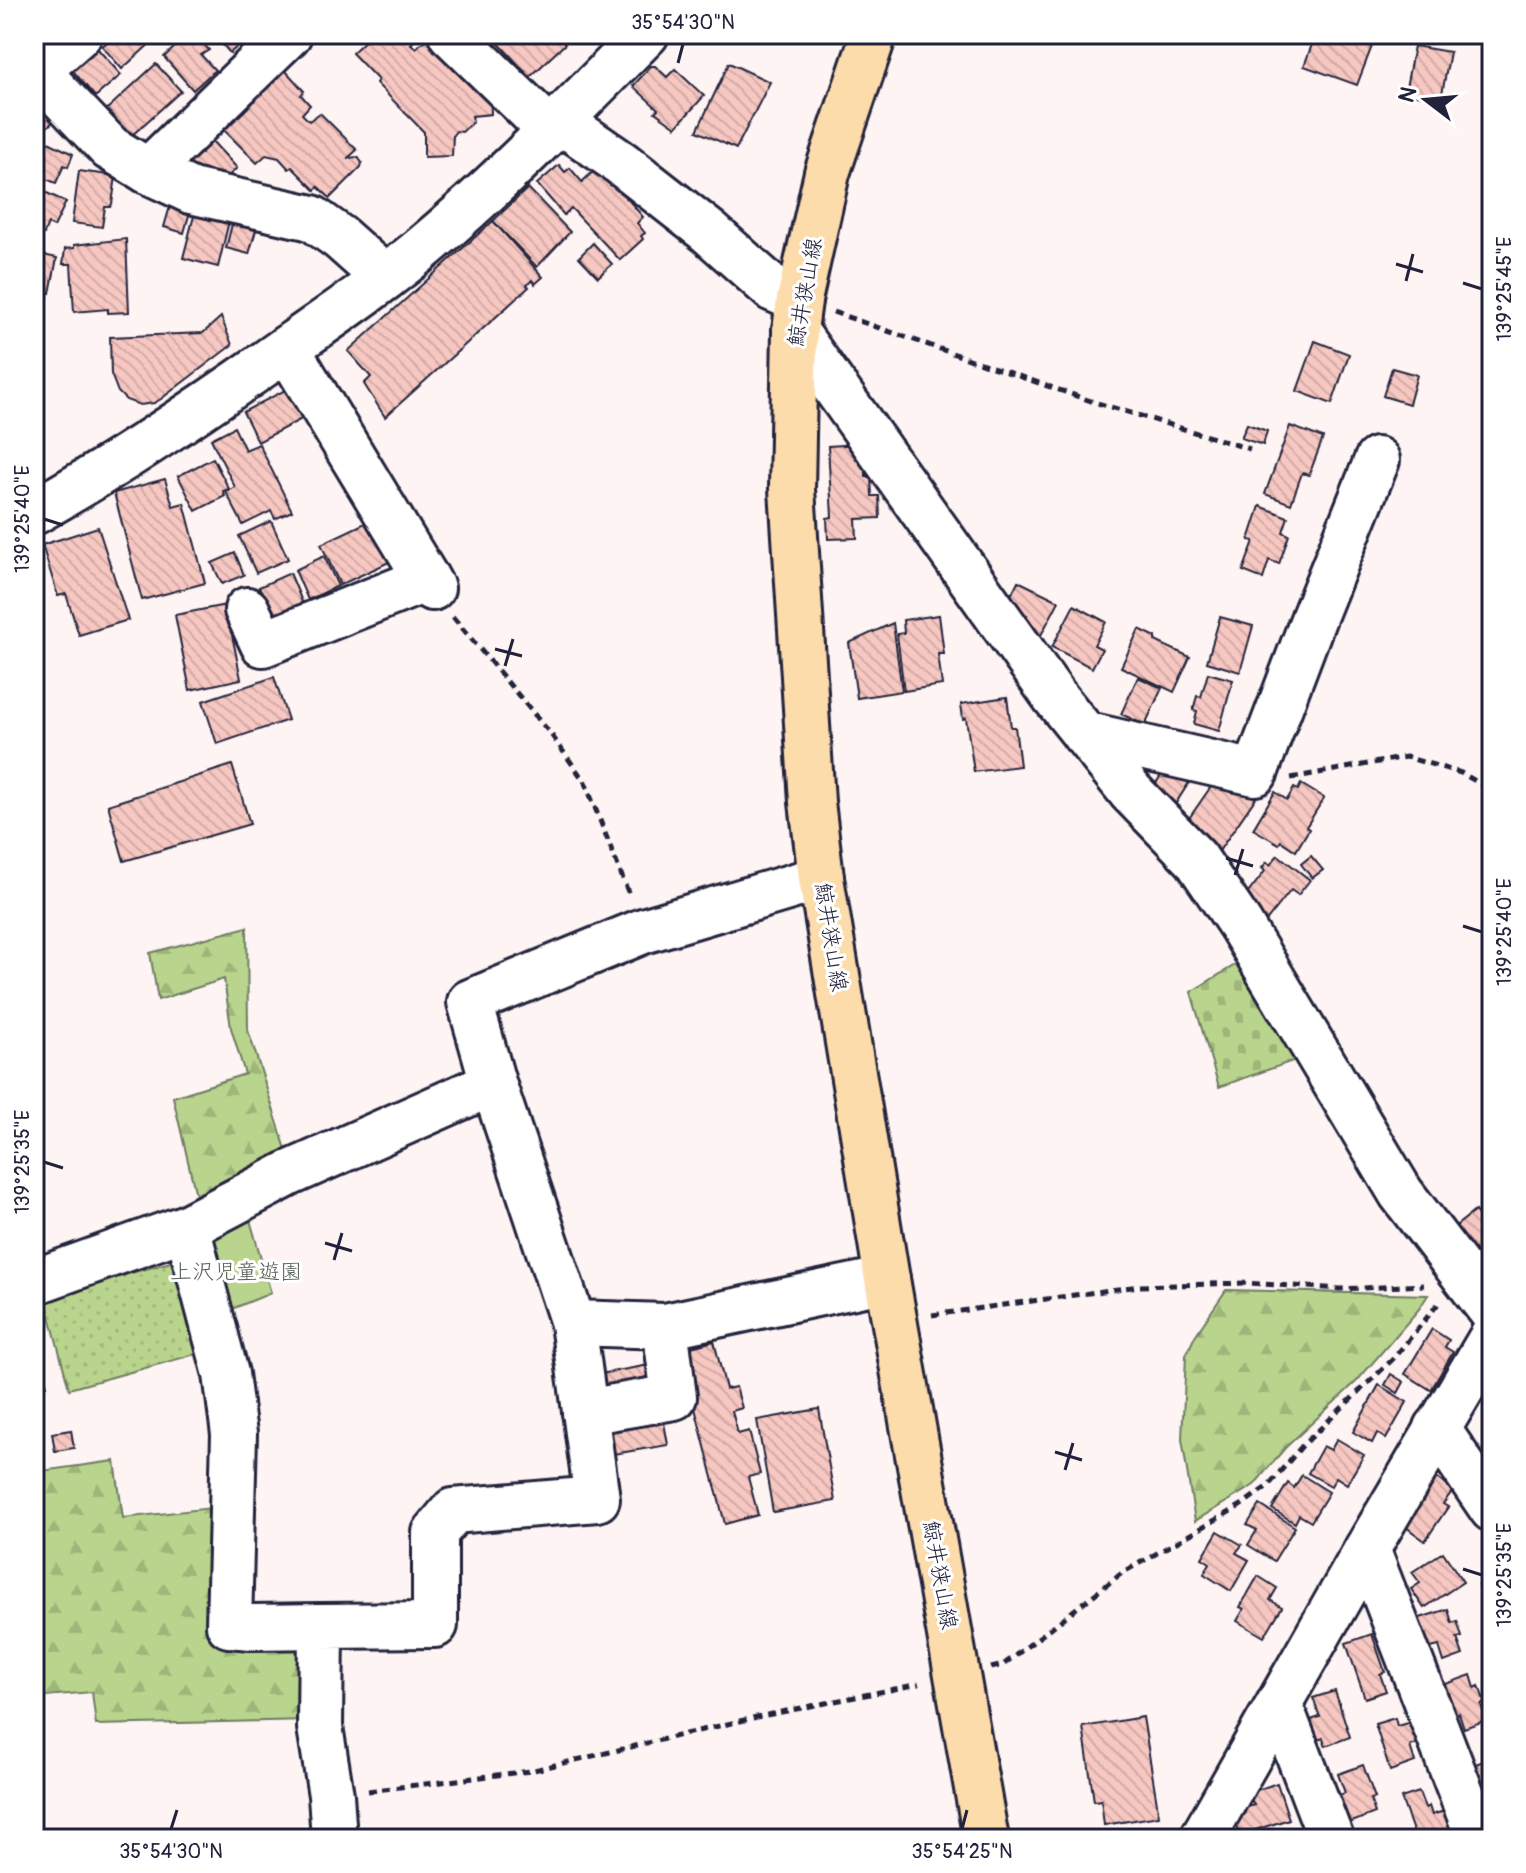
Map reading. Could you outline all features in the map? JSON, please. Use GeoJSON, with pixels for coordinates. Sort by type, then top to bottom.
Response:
{"type":"FeatureCollection","features":[{"type":"Feature","properties":{"kind":"main road","name":"鯨井狭山線"},"geometry":{"type":"LineString","coordinates":[[874,34],[827,173],[797,315],[792,489],[812,802],[821,878],[891,1300],[986,1839]]}},
{"type":"Feature","properties":{"kind":"street"},"geometry":{"type":"LineString","coordinates":[[79,34],[37,71],[110,148],[148,171],[191,191],[312,218],[385,278]]}},
{"type":"Feature","properties":{"kind":"street"},"geometry":{"type":"LineString","coordinates":[[148,171],[289,34]]}},
{"type":"Feature","properties":{"kind":"street"},"geometry":{"type":"LineString","coordinates":[[451,34],[556,126],[621,163],[697,222],[773,289],[797,315],[1054,696],[1131,792],[1196,859],[1240,924],[1401,1193],[1461,1280],[1492,1312]]}},
{"type":"Feature","properties":{"kind":"street"},"geometry":{"type":"LineString","coordinates":[[34,512],[224,394],[385,278],[441,232],[556,126],[646,34]]}},
{"type":"Feature","properties":{"kind":"street"},"geometry":{"type":"LineString","coordinates":[[247,610],[263,644],[430,584],[287,348]]}},
{"type":"Feature","properties":{"kind":"street"},"geometry":{"type":"LineString","coordinates":[[1084,734],[1255,773],[1377,460]]}},
{"type":"Feature","properties":{"kind":"street"},"geometry":{"type":"LineString","coordinates":[[187,1227],[226,1374],[234,1434],[229,1625],[435,1625],[435,1533],[453,1511],[597,1499],[573,1323],[493,1083],[470,1002],[643,931],[821,878]]}},
{"type":"Feature","properties":{"kind":"street"},"geometry":{"type":"LineString","coordinates":[[34,1282],[187,1227],[288,1174],[493,1083]]}},
{"type":"Feature","properties":{"kind":"street"},"geometry":{"type":"LineString","coordinates":[[573,1323],[665,1326],[891,1300]]}},
{"type":"Feature","properties":{"kind":"street"},"geometry":{"type":"LineString","coordinates":[[585,1412],[674,1397],[665,1326]]}},
{"type":"Feature","properties":{"kind":"street"},"geometry":{"type":"LineString","coordinates":[[1202,1839],[1492,1337]]}},
{"type":"Feature","properties":{"kind":"street"},"geometry":{"type":"LineString","coordinates":[[1437,1428],[1492,1509]]}},
{"type":"Feature","properties":{"kind":"street"},"geometry":{"type":"LineString","coordinates":[[1367,1549],[1479,1839]]}},
{"type":"Feature","properties":{"kind":"street"},"geometry":{"type":"LineString","coordinates":[[321,1626],[320,1727],[331,1795],[334,1839]]}},
{"type":"Feature","properties":{"kind":"street"},"geometry":{"type":"LineString","coordinates":[[1280,1706],[1331,1839]]}},
{"type":"Feature","properties":{"kind":"path"},"geometry":{"type":"LineString","coordinates":[[797,315],[1250,449]]}},
{"type":"Feature","properties":{"kind":"path"},"geometry":{"type":"LineString","coordinates":[[430,584],[483,655],[550,733],[585,782],[643,931]]}},
{"type":"Feature","properties":{"kind":"path"},"geometry":{"type":"LineString","coordinates":[[1255,773],[1281,779],[1318,775],[1406,757],[1461,773],[1492,790]]}},
{"type":"Feature","properties":{"kind":"path"},"geometry":{"type":"LineString","coordinates":[[891,1300],[1139,1286],[1246,1283],[1341,1289],[1461,1280]]}},
{"type":"Feature","properties":{"kind":"path"},"geometry":{"type":"LineString","coordinates":[[331,1795],[530,1771],[757,1717],[1003,1665],[1122,1573],[1240,1506],[1268,1486],[1302,1446],[1392,1360],[1461,1280]]}},
{"type":"Feature","properties":{"kind":"green space"},"geometry":{"type":"Polygon","coordinates":[[[247,927],[248,1030],[290,1162],[198,1204],[173,1097],[245,1074],[231,1028],[224,979],[158,1000],[150,953],[247,927]]]}},
{"type":"Feature","properties":{"kind":"green space"},"geometry":{"type":"Polygon","coordinates":[[[1250,956],[1307,1056],[1219,1087],[1191,992],[1250,956]]]}},
{"type":"Feature","properties":{"kind":"green space","name":"上沢児童遊園"},"geometry":{"type":"Polygon","coordinates":[[[246,1206],[271,1293],[217,1315],[199,1231],[246,1206]]]}},
{"type":"Feature","properties":{"kind":"green space"},"geometry":{"type":"Polygon","coordinates":[[[178,1260],[203,1352],[69,1389],[45,1297],[178,1260]]]}},
{"type":"Feature","properties":{"kind":"green space"},"geometry":{"type":"Polygon","coordinates":[[[1226,1290],[1428,1295],[1357,1381],[1285,1448],[1254,1485],[1195,1521],[1182,1439],[1186,1355],[1226,1290]]]}},
{"type":"Feature","properties":{"kind":"green space"},"geometry":{"type":"Polygon","coordinates":[[[34,1428],[42,1471],[115,1461],[123,1518],[220,1507],[222,1634],[308,1634],[309,1720],[96,1725],[92,1692],[34,1697],[34,1428]]]}},
{"type":"Feature","properties":{"kind":"building"},"geometry":{"type":"Polygon","coordinates":[[[145,34],[152,42],[122,69],[102,46],[110,40],[106,36],[145,34]]]}},
{"type":"Feature","properties":{"kind":"building"},"geometry":{"type":"Polygon","coordinates":[[[189,34],[195,34],[209,50],[201,55],[215,70],[193,90],[164,57],[189,34]]]}},
{"type":"Feature","properties":{"kind":"building"},"geometry":{"type":"Polygon","coordinates":[[[213,34],[251,34],[230,53],[213,34]]]}},
{"type":"Feature","properties":{"kind":"building"},"geometry":{"type":"Polygon","coordinates":[[[372,34],[420,34],[411,44],[416,48],[426,39],[476,88],[490,88],[491,114],[472,116],[473,122],[462,132],[456,131],[452,156],[424,157],[424,132],[376,83],[378,80],[352,53],[372,34]]]}},
{"type":"Feature","properties":{"kind":"building"},"geometry":{"type":"Polygon","coordinates":[[[490,34],[555,34],[565,44],[530,77],[490,34]]]}},
{"type":"Feature","properties":{"kind":"building"},"geometry":{"type":"Polygon","coordinates":[[[1316,34],[1340,34],[1372,46],[1357,85],[1304,66],[1316,34]]]}},
{"type":"Feature","properties":{"kind":"building"},"geometry":{"type":"Polygon","coordinates":[[[89,39],[121,75],[95,97],[69,66],[89,39]]]}},
{"type":"Feature","properties":{"kind":"building"},"geometry":{"type":"Polygon","coordinates":[[[1414,46],[1450,52],[1441,99],[1405,93],[1414,46]]]}},
{"type":"Feature","properties":{"kind":"building"},"geometry":{"type":"Polygon","coordinates":[[[729,63],[770,82],[736,149],[697,131],[729,63]]]}},
{"type":"Feature","properties":{"kind":"building"},"geometry":{"type":"Polygon","coordinates":[[[156,64],[181,91],[130,137],[106,110],[156,64]]]}},
{"type":"Feature","properties":{"kind":"building"},"geometry":{"type":"Polygon","coordinates":[[[651,66],[667,77],[675,69],[704,96],[676,127],[655,112],[658,109],[633,86],[651,66]]]}},
{"type":"Feature","properties":{"kind":"building"},"geometry":{"type":"Polygon","coordinates":[[[285,70],[304,91],[301,95],[310,105],[302,114],[309,121],[320,113],[357,150],[348,158],[358,157],[362,163],[330,198],[318,187],[315,190],[279,158],[266,155],[257,163],[222,128],[285,70]]]}},
{"type":"Feature","properties":{"kind":"building"},"geometry":{"type":"Polygon","coordinates":[[[34,89],[60,116],[40,133],[36,128],[34,130],[34,89]]]}},
{"type":"Feature","properties":{"kind":"building"},"geometry":{"type":"Polygon","coordinates":[[[36,136],[73,154],[56,183],[34,174],[36,136]]]}},
{"type":"Feature","properties":{"kind":"building"},"geometry":{"type":"Polygon","coordinates":[[[211,140],[237,168],[220,184],[207,184],[187,163],[211,140]]]}},
{"type":"Feature","properties":{"kind":"building"},"geometry":{"type":"Polygon","coordinates":[[[559,165],[565,172],[570,168],[582,182],[599,166],[628,194],[625,196],[643,217],[637,223],[645,233],[641,236],[643,239],[620,260],[571,208],[564,215],[537,184],[559,165]]]}},
{"type":"Feature","properties":{"kind":"building"},"geometry":{"type":"Polygon","coordinates":[[[79,171],[116,176],[112,204],[105,207],[102,227],[72,223],[79,171]]]}},
{"type":"Feature","properties":{"kind":"building"},"geometry":{"type":"Polygon","coordinates":[[[34,187],[66,202],[54,227],[48,224],[44,234],[34,230],[34,187]]]}},
{"type":"Feature","properties":{"kind":"building"},"geometry":{"type":"Polygon","coordinates":[[[528,188],[570,232],[537,267],[493,221],[528,188]]]}},
{"type":"Feature","properties":{"kind":"building"},"geometry":{"type":"Polygon","coordinates":[[[171,203],[191,208],[184,233],[164,227],[171,203]]]}},
{"type":"Feature","properties":{"kind":"building"},"geometry":{"type":"Polygon","coordinates":[[[196,208],[230,217],[218,267],[183,258],[196,208]]]}},
{"type":"Feature","properties":{"kind":"building"},"geometry":{"type":"Polygon","coordinates":[[[234,216],[258,223],[249,254],[226,248],[234,216]]]}},
{"type":"Feature","properties":{"kind":"building"},"geometry":{"type":"Polygon","coordinates":[[[493,221],[543,277],[535,284],[532,280],[527,285],[529,287],[385,417],[364,384],[371,377],[348,351],[493,221]]]}},
{"type":"Feature","properties":{"kind":"building"},"geometry":{"type":"Polygon","coordinates":[[[126,239],[129,312],[108,313],[108,309],[74,312],[71,264],[63,264],[65,249],[74,248],[74,245],[126,239]]]}},
{"type":"Feature","properties":{"kind":"building"},"geometry":{"type":"Polygon","coordinates":[[[593,243],[612,264],[598,277],[579,257],[593,243]]]}},
{"type":"Feature","properties":{"kind":"building"},"geometry":{"type":"Polygon","coordinates":[[[34,253],[57,258],[50,293],[34,290],[34,253]]]}},
{"type":"Feature","properties":{"kind":"building"},"geometry":{"type":"Polygon","coordinates":[[[34,292],[48,296],[42,320],[34,318],[34,292]]]}},
{"type":"Feature","properties":{"kind":"building"},"geometry":{"type":"Polygon","coordinates":[[[221,317],[232,345],[161,399],[140,405],[126,400],[118,392],[111,374],[110,337],[203,333],[221,317]]]}},
{"type":"Feature","properties":{"kind":"building"},"geometry":{"type":"Polygon","coordinates":[[[1315,341],[1349,354],[1332,404],[1297,391],[1315,341]]]}},
{"type":"Feature","properties":{"kind":"building"},"geometry":{"type":"Polygon","coordinates":[[[1392,368],[1417,375],[1409,404],[1383,396],[1392,368]]]}},
{"type":"Feature","properties":{"kind":"building"},"geometry":{"type":"Polygon","coordinates":[[[295,385],[311,414],[258,442],[243,412],[295,385]]]}},
{"type":"Feature","properties":{"kind":"building"},"geometry":{"type":"Polygon","coordinates":[[[1247,424],[1267,431],[1263,445],[1241,438],[1247,424]]]}},
{"type":"Feature","properties":{"kind":"building"},"geometry":{"type":"Polygon","coordinates":[[[1290,426],[1323,438],[1309,475],[1302,473],[1291,504],[1265,494],[1290,426]]]}},
{"type":"Feature","properties":{"kind":"building"},"geometry":{"type":"Polygon","coordinates":[[[234,427],[245,450],[259,444],[292,511],[275,519],[271,511],[243,525],[226,492],[235,487],[211,439],[234,427]]]}},
{"type":"Feature","properties":{"kind":"building"},"geometry":{"type":"Polygon","coordinates":[[[860,444],[860,463],[866,463],[866,477],[871,477],[872,496],[879,496],[880,518],[856,519],[857,538],[828,539],[827,518],[832,517],[828,446],[860,444]]]}},
{"type":"Feature","properties":{"kind":"building"},"geometry":{"type":"Polygon","coordinates":[[[213,458],[229,489],[223,491],[225,496],[196,511],[178,476],[213,458]]]}},
{"type":"Feature","properties":{"kind":"building"},"geometry":{"type":"Polygon","coordinates":[[[165,479],[173,506],[184,503],[205,583],[142,600],[114,493],[165,479]]]}},
{"type":"Feature","properties":{"kind":"building"},"geometry":{"type":"Polygon","coordinates":[[[1260,506],[1288,517],[1283,532],[1289,535],[1279,564],[1269,560],[1263,579],[1243,571],[1254,541],[1249,540],[1260,506]]]}},
{"type":"Feature","properties":{"kind":"building"},"geometry":{"type":"Polygon","coordinates":[[[384,514],[404,555],[340,585],[321,544],[384,514]]]}},
{"type":"Feature","properties":{"kind":"building"},"geometry":{"type":"Polygon","coordinates":[[[271,521],[288,559],[256,573],[239,536],[271,521]]]}},
{"type":"Feature","properties":{"kind":"building"},"geometry":{"type":"Polygon","coordinates":[[[98,527],[128,620],[79,635],[66,594],[58,596],[42,545],[98,527]]]}},
{"type":"Feature","properties":{"kind":"building"},"geometry":{"type":"Polygon","coordinates":[[[235,553],[244,575],[222,584],[212,563],[235,553]]]}},
{"type":"Feature","properties":{"kind":"building"},"geometry":{"type":"Polygon","coordinates":[[[324,556],[338,586],[308,600],[295,570],[324,556]]]}},
{"type":"Feature","properties":{"kind":"building"},"geometry":{"type":"Polygon","coordinates":[[[290,573],[303,604],[272,618],[259,587],[290,573]]]}},
{"type":"Feature","properties":{"kind":"building"},"geometry":{"type":"Polygon","coordinates":[[[1018,581],[1059,601],[1040,637],[1020,627],[1027,615],[1006,605],[1018,581]]]}},
{"type":"Feature","properties":{"kind":"building"},"geometry":{"type":"Polygon","coordinates":[[[226,605],[241,679],[190,690],[175,615],[226,605]]]}},
{"type":"Feature","properties":{"kind":"building"},"geometry":{"type":"Polygon","coordinates":[[[1074,605],[1106,622],[1094,645],[1102,649],[1092,668],[1052,647],[1074,605]]]}},
{"type":"Feature","properties":{"kind":"building"},"geometry":{"type":"Polygon","coordinates":[[[939,615],[944,654],[938,654],[942,685],[904,691],[897,634],[904,633],[903,620],[939,615]]]}},
{"type":"Feature","properties":{"kind":"building"},"geometry":{"type":"Polygon","coordinates":[[[1220,617],[1253,626],[1240,672],[1207,662],[1220,617]]]}},
{"type":"Feature","properties":{"kind":"building"},"geometry":{"type":"Polygon","coordinates":[[[893,623],[902,691],[857,698],[849,643],[893,623]]]}},
{"type":"Feature","properties":{"kind":"building"},"geometry":{"type":"Polygon","coordinates":[[[1139,629],[1156,637],[1155,641],[1190,657],[1174,692],[1121,667],[1139,629]]]}},
{"type":"Feature","properties":{"kind":"building"},"geometry":{"type":"Polygon","coordinates":[[[1208,673],[1233,680],[1219,731],[1194,724],[1197,711],[1193,710],[1197,696],[1201,697],[1208,673]]]}},
{"type":"Feature","properties":{"kind":"building"},"geometry":{"type":"Polygon","coordinates":[[[274,677],[288,720],[217,744],[203,701],[274,677]]]}},
{"type":"Feature","properties":{"kind":"building"},"geometry":{"type":"Polygon","coordinates":[[[1138,677],[1162,688],[1145,725],[1121,714],[1138,677]]]}},
{"type":"Feature","properties":{"kind":"building"},"geometry":{"type":"Polygon","coordinates":[[[1007,697],[1020,766],[974,772],[961,704],[1007,697]]]}},
{"type":"Feature","properties":{"kind":"building"},"geometry":{"type":"Polygon","coordinates":[[[232,765],[250,824],[124,861],[108,805],[232,765]]]}},
{"type":"Feature","properties":{"kind":"building"},"geometry":{"type":"Polygon","coordinates":[[[1167,766],[1190,781],[1174,806],[1151,791],[1167,766]]]}},
{"type":"Feature","properties":{"kind":"building"},"geometry":{"type":"Polygon","coordinates":[[[1219,775],[1257,796],[1219,851],[1183,827],[1219,775]]]}},
{"type":"Feature","properties":{"kind":"building"},"geometry":{"type":"Polygon","coordinates":[[[1301,784],[1324,798],[1296,851],[1253,829],[1275,792],[1287,800],[1294,788],[1298,790],[1301,784]]]}},
{"type":"Feature","properties":{"kind":"building"},"geometry":{"type":"Polygon","coordinates":[[[1278,855],[1310,880],[1298,895],[1291,890],[1264,924],[1245,897],[1265,871],[1262,868],[1267,862],[1270,865],[1278,855]]]}},
{"type":"Feature","properties":{"kind":"building"},"geometry":{"type":"Polygon","coordinates":[[[1311,856],[1323,870],[1312,878],[1301,864],[1311,856]]]}},
{"type":"Feature","properties":{"kind":"building"},"geometry":{"type":"Polygon","coordinates":[[[1475,1211],[1492,1232],[1492,1268],[1486,1273],[1452,1229],[1475,1211]]]}},
{"type":"Feature","properties":{"kind":"building"},"geometry":{"type":"Polygon","coordinates":[[[1432,1329],[1449,1340],[1445,1347],[1453,1352],[1431,1390],[1405,1374],[1432,1329]]]}},
{"type":"Feature","properties":{"kind":"building"},"geometry":{"type":"Polygon","coordinates":[[[35,1335],[46,1368],[42,1370],[47,1385],[34,1390],[35,1335]]]}},
{"type":"Feature","properties":{"kind":"building"},"geometry":{"type":"Polygon","coordinates":[[[714,1341],[726,1389],[736,1387],[742,1408],[732,1411],[738,1434],[749,1431],[760,1474],[748,1477],[758,1515],[725,1524],[680,1350],[714,1341]]]}},
{"type":"Feature","properties":{"kind":"building"},"geometry":{"type":"Polygon","coordinates":[[[655,1364],[659,1388],[594,1401],[589,1376],[655,1364]]]}},
{"type":"Feature","properties":{"kind":"building"},"geometry":{"type":"Polygon","coordinates":[[[1391,1374],[1404,1382],[1398,1393],[1385,1385],[1391,1374]]]}},
{"type":"Feature","properties":{"kind":"building"},"geometry":{"type":"Polygon","coordinates":[[[1379,1385],[1407,1402],[1386,1439],[1377,1433],[1372,1443],[1353,1432],[1379,1385]]]}},
{"type":"Feature","properties":{"kind":"building"},"geometry":{"type":"Polygon","coordinates":[[[819,1409],[835,1501],[773,1512],[757,1420],[819,1409]]]}},
{"type":"Feature","properties":{"kind":"building"},"geometry":{"type":"Polygon","coordinates":[[[662,1411],[668,1445],[601,1456],[596,1422],[662,1411]]]}},
{"type":"Feature","properties":{"kind":"building"},"geometry":{"type":"Polygon","coordinates":[[[71,1430],[74,1448],[55,1451],[52,1433],[71,1430]]]}},
{"type":"Feature","properties":{"kind":"building"},"geometry":{"type":"Polygon","coordinates":[[[1337,1439],[1364,1455],[1347,1484],[1336,1477],[1331,1486],[1308,1473],[1323,1446],[1331,1450],[1337,1439]]]}},
{"type":"Feature","properties":{"kind":"building"},"geometry":{"type":"Polygon","coordinates":[[[1302,1475],[1329,1492],[1311,1522],[1299,1515],[1295,1523],[1272,1509],[1288,1483],[1294,1488],[1302,1475]]]}},
{"type":"Feature","properties":{"kind":"building"},"geometry":{"type":"Polygon","coordinates":[[[1435,1477],[1453,1490],[1443,1504],[1448,1507],[1425,1541],[1402,1524],[1435,1477]]]}},
{"type":"Feature","properties":{"kind":"building"},"geometry":{"type":"Polygon","coordinates":[[[1260,1505],[1295,1527],[1274,1561],[1248,1545],[1257,1530],[1247,1525],[1260,1505]]]}},
{"type":"Feature","properties":{"kind":"building"},"geometry":{"type":"Polygon","coordinates":[[[1218,1531],[1242,1545],[1236,1553],[1249,1560],[1231,1591],[1204,1574],[1210,1563],[1202,1558],[1218,1531]]]}},
{"type":"Feature","properties":{"kind":"building"},"geometry":{"type":"Polygon","coordinates":[[[1443,1552],[1463,1582],[1424,1608],[1411,1589],[1420,1583],[1412,1572],[1443,1552]]]}},
{"type":"Feature","properties":{"kind":"building"},"geometry":{"type":"Polygon","coordinates":[[[1258,1576],[1277,1588],[1270,1600],[1282,1607],[1264,1637],[1237,1621],[1244,1609],[1240,1607],[1258,1576]]]}},
{"type":"Feature","properties":{"kind":"building"},"geometry":{"type":"Polygon","coordinates":[[[1492,1580],[1492,1628],[1478,1585],[1492,1580]]]}},
{"type":"Feature","properties":{"kind":"building"},"geometry":{"type":"Polygon","coordinates":[[[1448,1609],[1452,1623],[1457,1621],[1462,1637],[1457,1638],[1463,1655],[1444,1662],[1439,1646],[1427,1649],[1417,1619],[1448,1609]]]}},
{"type":"Feature","properties":{"kind":"building"},"geometry":{"type":"Polygon","coordinates":[[[1372,1634],[1385,1672],[1380,1674],[1386,1691],[1365,1698],[1346,1643],[1372,1634]]]}},
{"type":"Feature","properties":{"kind":"building"},"geometry":{"type":"Polygon","coordinates":[[[1471,1675],[1475,1688],[1479,1686],[1485,1703],[1481,1705],[1487,1720],[1464,1728],[1459,1713],[1450,1716],[1440,1686],[1471,1675]]]}},
{"type":"Feature","properties":{"kind":"building"},"geometry":{"type":"Polygon","coordinates":[[[1335,1691],[1350,1737],[1326,1746],[1323,1738],[1318,1740],[1311,1720],[1320,1717],[1313,1698],[1335,1691]]]}},
{"type":"Feature","properties":{"kind":"building"},"geometry":{"type":"Polygon","coordinates":[[[1143,1717],[1159,1816],[1104,1825],[1101,1800],[1094,1801],[1083,1727],[1143,1717]]]}},
{"type":"Feature","properties":{"kind":"building"},"geometry":{"type":"Polygon","coordinates":[[[1395,1718],[1397,1726],[1411,1722],[1418,1744],[1410,1746],[1415,1762],[1390,1771],[1375,1724],[1395,1718]]]}},
{"type":"Feature","properties":{"kind":"building"},"geometry":{"type":"Polygon","coordinates":[[[1492,1758],[1492,1816],[1470,1766],[1492,1758]]]}},
{"type":"Feature","properties":{"kind":"building"},"geometry":{"type":"Polygon","coordinates":[[[1363,1765],[1375,1798],[1370,1799],[1375,1813],[1347,1824],[1336,1796],[1345,1793],[1338,1774],[1363,1765]]]}},
{"type":"Feature","properties":{"kind":"building"},"geometry":{"type":"Polygon","coordinates":[[[1277,1783],[1289,1819],[1240,1835],[1234,1817],[1245,1813],[1243,1808],[1254,1805],[1251,1799],[1257,1790],[1277,1783]]]}},
{"type":"Feature","properties":{"kind":"building"},"geometry":{"type":"Polygon","coordinates":[[[1419,1792],[1425,1808],[1429,1806],[1432,1815],[1444,1811],[1452,1831],[1443,1834],[1445,1839],[1416,1839],[1401,1798],[1419,1792]]]}}]}
